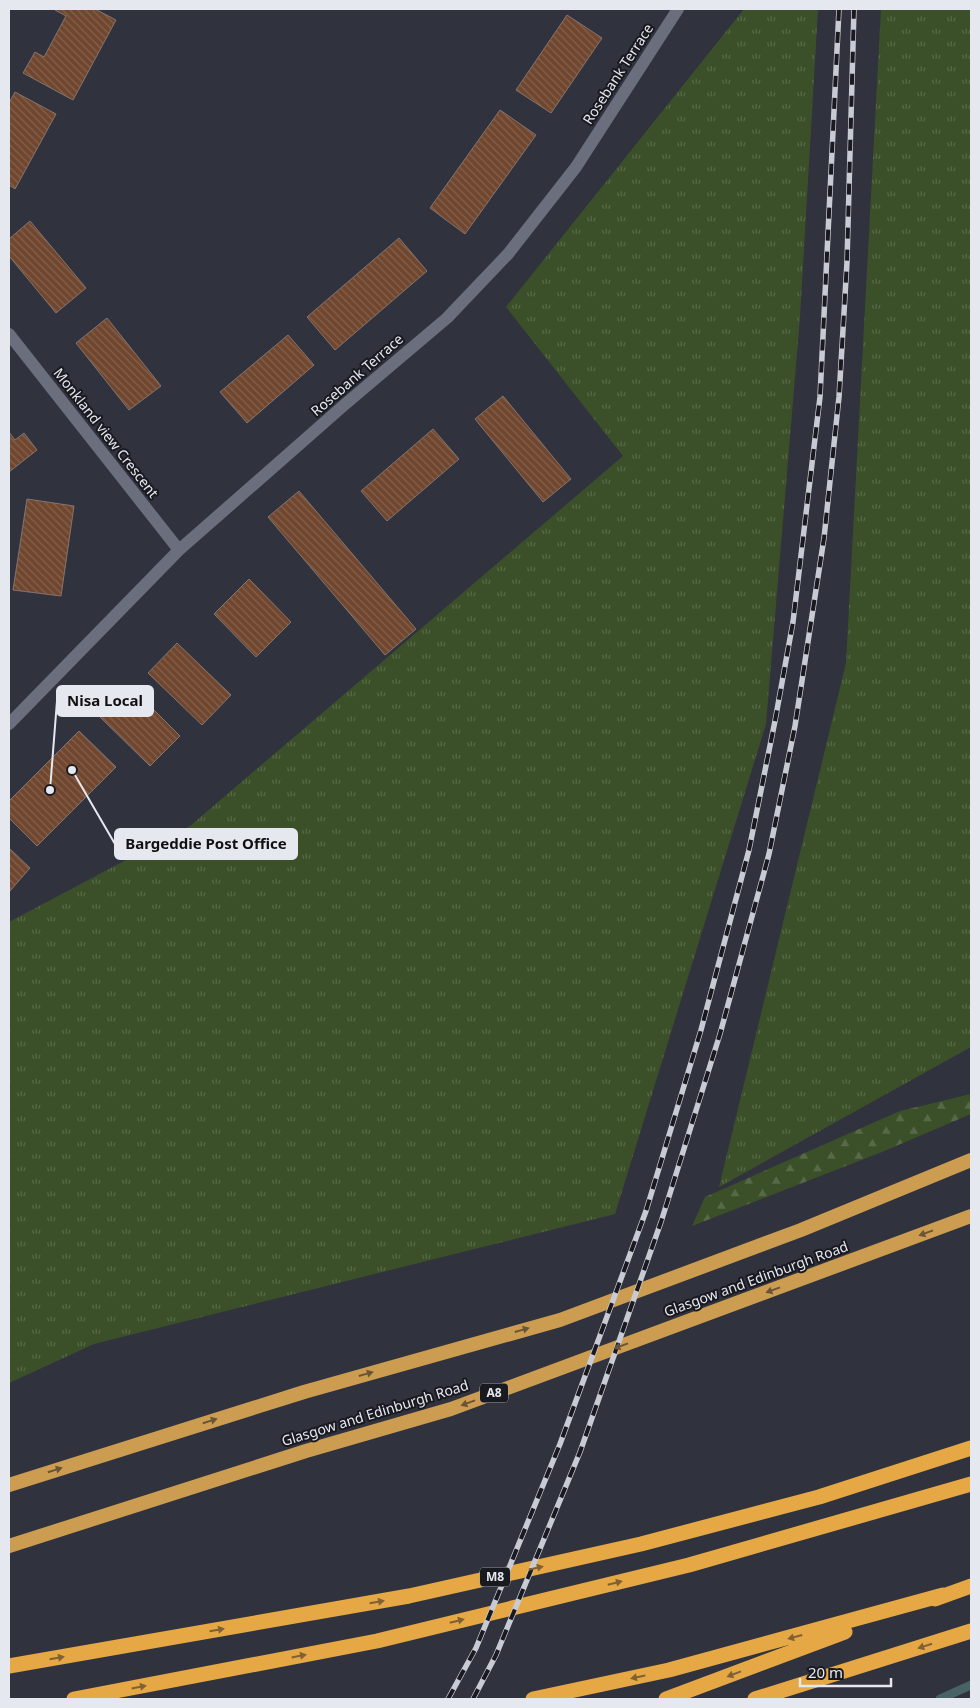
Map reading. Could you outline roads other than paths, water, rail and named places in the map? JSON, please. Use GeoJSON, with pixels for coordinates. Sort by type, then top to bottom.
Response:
{"type":"FeatureCollection","features":[{"type":"Feature","properties":{"kind":"highway"},"geometry":{"type":"LineString","coordinates":[[9,1485],[304,1392],[560,1320],[801,1230],[971,1160]]}},
{"type":"Feature","properties":{"kind":"highway","name":"Glasgow and Edinburgh Road"},"geometry":{"type":"LineString","coordinates":[[9,1546],[306,1451],[451,1409],[971,1216]]}},
{"type":"Feature","properties":{"kind":"highway","name":"M8"},"geometry":{"type":"LineString","coordinates":[[9,1666],[409,1596],[632,1546],[819,1497],[971,1448]]}},
{"type":"Feature","properties":{"kind":"highway"},"geometry":{"type":"LineString","coordinates":[[74,1699],[387,1638],[689,1565],[971,1484]]}},
{"type":"Feature","properties":{"kind":"highway"},"geometry":{"type":"LineString","coordinates":[[666,1699],[971,1586]]}},
{"type":"Feature","properties":{"kind":"highway"},"geometry":{"type":"LineString","coordinates":[[533,1699],[669,1670],[943,1596]]}},
{"type":"Feature","properties":{"kind":"highway"},"geometry":{"type":"LineString","coordinates":[[755,1699],[971,1631]]}},
{"type":"Feature","properties":{"kind":"street","name":"Rosebank Terrace"},"geometry":{"type":"LineString","coordinates":[[9,724],[179,550],[343,406],[447,318],[508,254],[576,167],[678,9]]}},
{"type":"Feature","properties":{"kind":"street","name":"Monkland view Crescent"},"geometry":{"type":"LineString","coordinates":[[9,334],[179,550]]}},
{"type":"Feature","properties":{"kind":"waterway"},"geometry":{"type":"LineString","coordinates":[[940,1699],[971,1685]]}},
{"type":"Feature","properties":{"kind":"railway"},"geometry":{"type":"LineString","coordinates":[[448,1699],[476,1648],[560,1444],[646,1211],[701,1030],[749,850],[793,622],[820,397],[839,9]]}},
{"type":"Feature","properties":{"kind":"railway"},"geometry":{"type":"LineString","coordinates":[[473,1699],[496,1655],[580,1452],[661,1222],[720,1034],[769,854],[795,726],[824,538],[839,397],[847,262],[854,9]]}},
{"type":"Feature","properties":{"kind":"place","name":"Bargeddie Post Office"},"geometry":{"type":"Point","coordinates":[72,770]}},
{"type":"Feature","properties":{"kind":"place","name":"Nisa Local"},"geometry":{"type":"Point","coordinates":[50,790]}}]}
